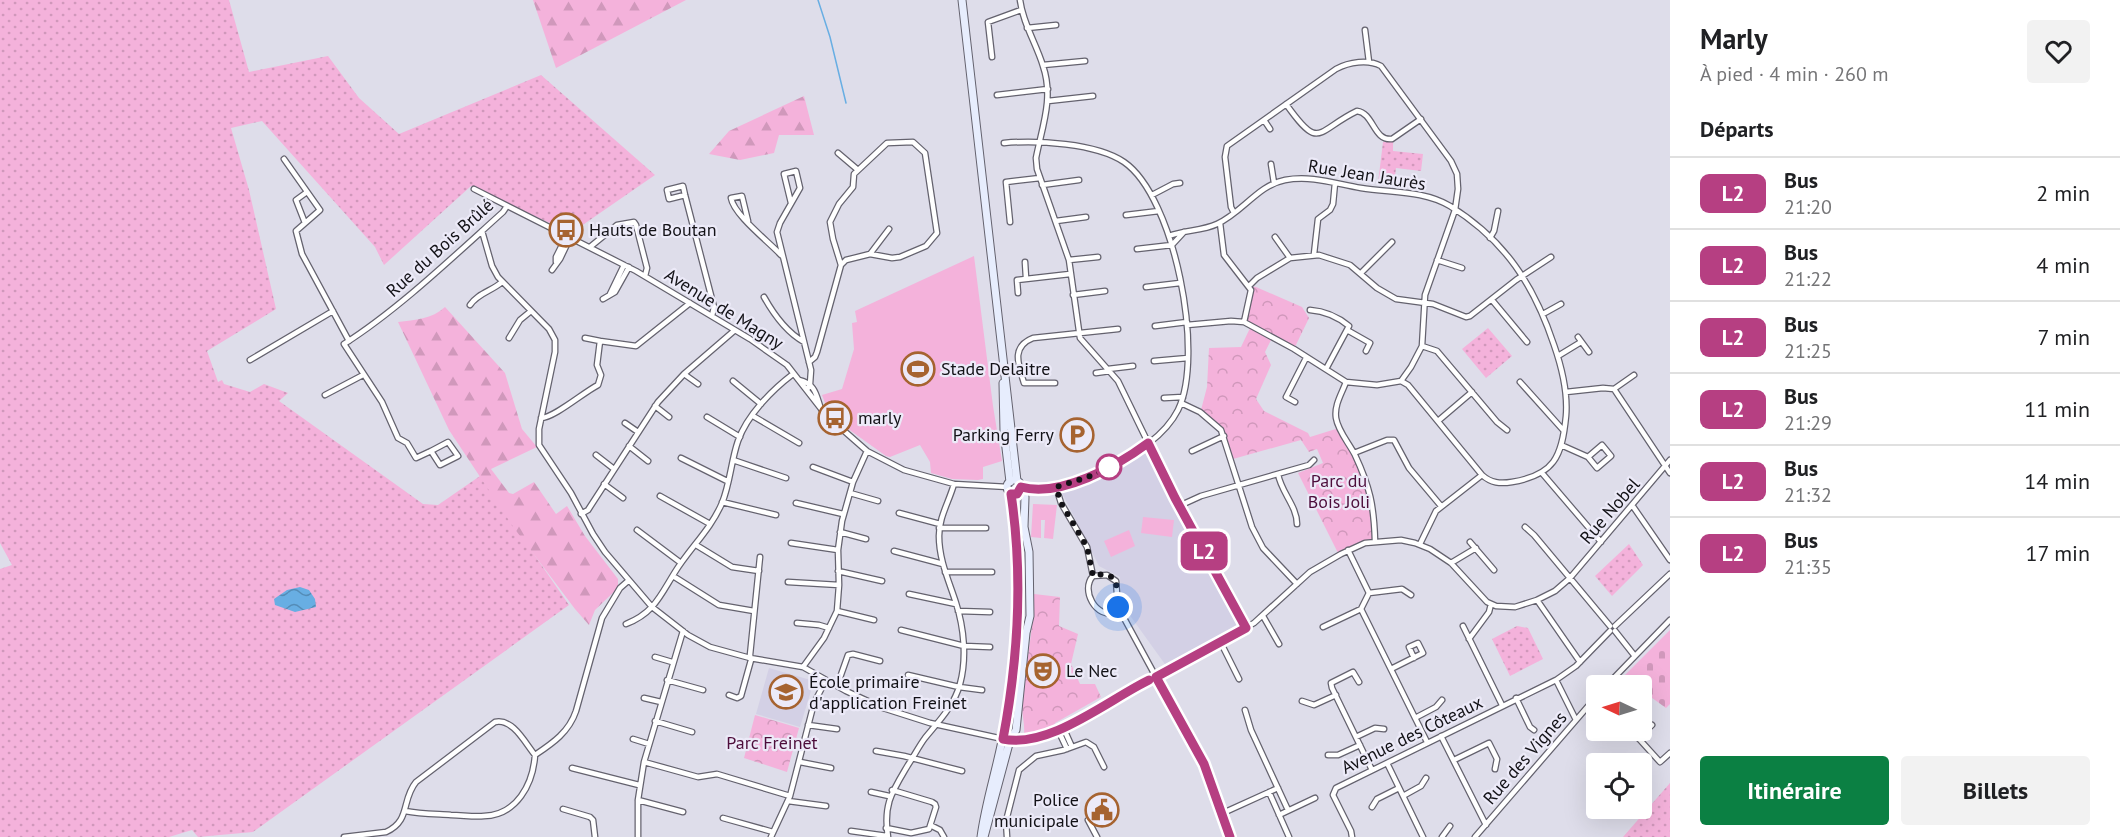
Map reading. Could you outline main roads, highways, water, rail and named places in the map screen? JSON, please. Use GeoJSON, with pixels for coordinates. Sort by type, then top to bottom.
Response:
{"type":"FeatureCollection","features":[{"type":"Feature","properties":{"kind":"main road"},"geometry":{"type":"LineString","coordinates":[[962,0],[1003,350],[1015,487],[1017,563],[1016,631],[1006,740],[983,837]]}},
{"type":"Feature","properties":{"kind":"main road"},"geometry":{"type":"LineString","coordinates":[[1006,740],[1016,730],[1026,633],[1030,616],[1029,552],[1024,527],[1025,497],[1015,487]]}},
{"type":"Feature","properties":{"kind":"water"},"geometry":{"type":"Polygon","coordinates":[[[300,587],[309,590],[315,599],[316,607],[295,612],[275,605],[274,599],[287,590],[300,587]]]}},
{"type":"Feature","properties":{"kind":"waterway"},"geometry":{"type":"LineString","coordinates":[[818,0],[830,37],[846,103]]}},
{"type":"Feature","properties":{"kind":"place","name":"Hauts de Boutan"},"geometry":{"type":"Point","coordinates":[566,230]}},
{"type":"Feature","properties":{"kind":"place","name":"Stade Delaitre"},"geometry":{"type":"Point","coordinates":[918,369]}},
{"type":"Feature","properties":{"kind":"place","name":"marly"},"geometry":{"type":"Point","coordinates":[835,418]}},
{"type":"Feature","properties":{"kind":"place","name":"Parking Ferry"},"geometry":{"type":"Point","coordinates":[1077,435]}},
{"type":"Feature","properties":{"kind":"place","name":"Le Nec"},"geometry":{"type":"Point","coordinates":[1043,671]}},
{"type":"Feature","properties":{"kind":"place","name":"École primaire d'application Freinet"},"geometry":{"type":"Point","coordinates":[786,692]}},
{"type":"Feature","properties":{"kind":"place","name":"Police municipale"},"geometry":{"type":"Point","coordinates":[1102,810]}},
{"type":"Feature","properties":{"kind":"park label","name":"Parc du Bois Joli"},"geometry":{"type":"Point","coordinates":[1339,491]}},
{"type":"Feature","properties":{"kind":"park label","name":"Parc Freinet"},"geometry":{"type":"Point","coordinates":[772,743]}}]}
